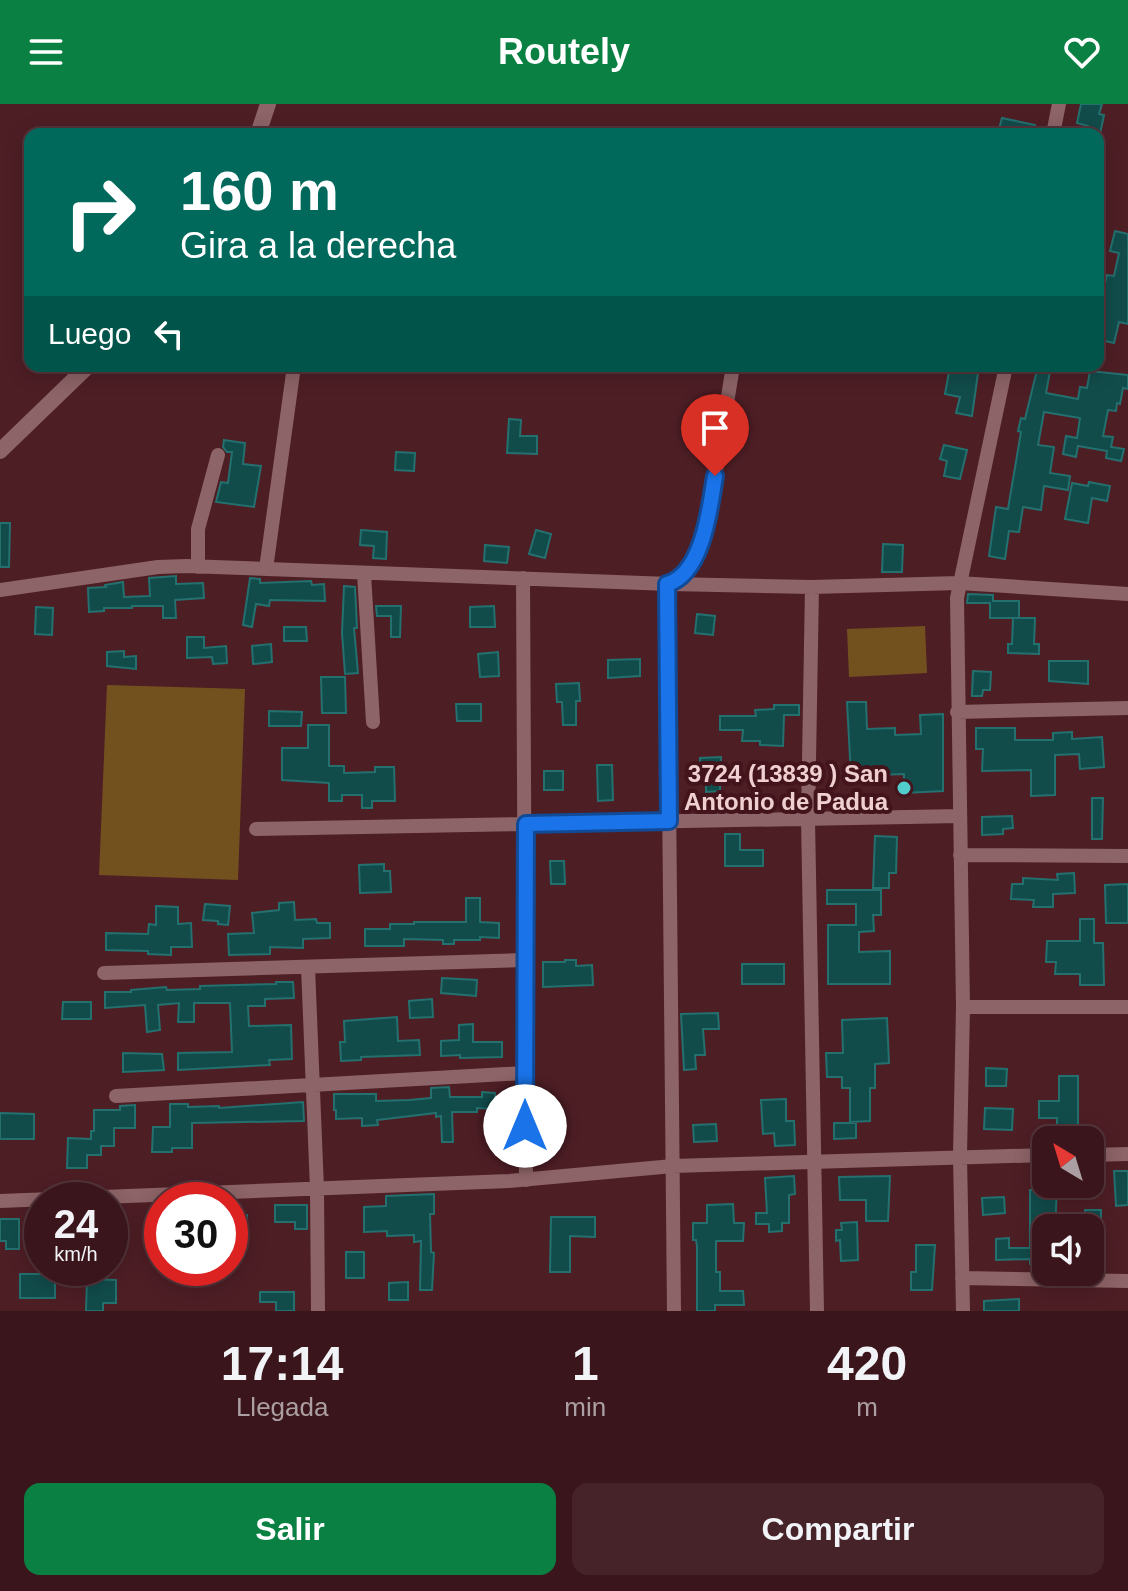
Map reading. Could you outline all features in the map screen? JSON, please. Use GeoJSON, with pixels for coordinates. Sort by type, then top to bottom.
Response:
{"type":"FeatureCollection","features":[{"type":"Feature","properties":{"kind":"street"},"geometry":{"type":"LineString","coordinates":[[260,128],[268,104]]}},
{"type":"Feature","properties":{"kind":"street"},"geometry":{"type":"LineString","coordinates":[[1054,128],[1059,104]]}},
{"type":"Feature","properties":{"kind":"street"},"geometry":{"type":"LineString","coordinates":[[0,451],[82,372]]}},
{"type":"Feature","properties":{"kind":"street"},"geometry":{"type":"LineString","coordinates":[[266,569],[293,372]]}},
{"type":"Feature","properties":{"kind":"street"},"geometry":{"type":"LineString","coordinates":[[668,584],[682,573],[706,531],[732,372]]}},
{"type":"Feature","properties":{"kind":"street"},"geometry":{"type":"LineString","coordinates":[[963,1311],[960,1156],[963,1007],[957,598],[1005,372]]}},
{"type":"Feature","properties":{"kind":"street"},"geometry":{"type":"LineString","coordinates":[[198,567],[198,529],[218,455]]}},
{"type":"Feature","properties":{"kind":"street"},"geometry":{"type":"LineString","coordinates":[[0,590],[158,567],[198,567],[668,584],[812,587],[959,583],[1128,594]]}},
{"type":"Feature","properties":{"kind":"street"},"geometry":{"type":"LineString","coordinates":[[364,574],[373,722]]}},
{"type":"Feature","properties":{"kind":"street"},"geometry":{"type":"LineString","coordinates":[[523,578],[526,1180]]}},
{"type":"Feature","properties":{"kind":"street"},"geometry":{"type":"LineString","coordinates":[[668,584],[674,1311]]}},
{"type":"Feature","properties":{"kind":"street"},"geometry":{"type":"LineString","coordinates":[[812,587],[808,819],[817,1311]]}},
{"type":"Feature","properties":{"kind":"street"},"geometry":{"type":"LineString","coordinates":[[957,712],[1128,708]]}},
{"type":"Feature","properties":{"kind":"street"},"geometry":{"type":"LineString","coordinates":[[256,829],[960,816]]}},
{"type":"Feature","properties":{"kind":"street"},"geometry":{"type":"LineString","coordinates":[[960,855],[1128,856]]}},
{"type":"Feature","properties":{"kind":"street"},"geometry":{"type":"LineString","coordinates":[[104,973],[525,960]]}},
{"type":"Feature","properties":{"kind":"street"},"geometry":{"type":"LineString","coordinates":[[308,967],[317,1189],[318,1311]]}},
{"type":"Feature","properties":{"kind":"street"},"geometry":{"type":"LineString","coordinates":[[963,1007],[1128,1007]]}},
{"type":"Feature","properties":{"kind":"street"},"geometry":{"type":"LineString","coordinates":[[116,1096],[525,1073]]}},
{"type":"Feature","properties":{"kind":"street"},"geometry":{"type":"LineString","coordinates":[[1104,1155],[1128,1154]]}},
{"type":"Feature","properties":{"kind":"street"},"geometry":{"type":"LineString","coordinates":[[0,1201],[526,1180],[673,1166],[1032,1155]]}},
{"type":"Feature","properties":{"kind":"street"},"geometry":{"type":"LineString","coordinates":[[962,1278],[1128,1281]]}},
{"type":"Feature","properties":{"kind":"shaded area"},"geometry":{"type":"Polygon","coordinates":[[[925,626],[927,673],[849,677],[847,629],[925,626]]]}},
{"type":"Feature","properties":{"kind":"shaded area"},"geometry":{"type":"Polygon","coordinates":[[[107,685],[245,689],[238,880],[99,875],[107,685]]]}},
{"type":"Feature","properties":{"kind":"building"},"geometry":{"type":"Polygon","coordinates":[[[1081,104],[1102,104],[1099,114],[1104,115],[1101,128],[1088,128],[1077,123],[1081,104]]]}},
{"type":"Feature","properties":{"kind":"building"},"geometry":{"type":"Polygon","coordinates":[[[1002,118],[1035,125],[1034,128],[999,128],[1002,118]]]}},
{"type":"Feature","properties":{"kind":"building"},"geometry":{"type":"Polygon","coordinates":[[[1115,231],[1128,234],[1128,324],[1119,322],[1114,343],[1104,341],[1104,288],[1107,275],[1114,276],[1119,253],[1110,251],[1115,231]]]}},
{"type":"Feature","properties":{"kind":"building"},"geometry":{"type":"Polygon","coordinates":[[[949,372],[978,372],[972,416],[956,413],[960,397],[945,394],[949,372]]]}},
{"type":"Feature","properties":{"kind":"building"},"geometry":{"type":"Polygon","coordinates":[[[1037,372],[1050,372],[1046,393],[1078,399],[1080,387],[1087,388],[1090,372],[1128,375],[1128,389],[1123,388],[1116,411],[1108,410],[1103,436],[1113,437],[1111,447],[1124,449],[1121,461],[1106,458],[1107,451],[1078,446],[1076,457],[1063,454],[1066,436],[1077,438],[1080,418],[1044,412],[1038,445],[1054,447],[1050,473],[1070,476],[1068,490],[1044,486],[1041,510],[1023,507],[1019,532],[1009,531],[1005,559],[989,556],[996,507],[1008,509],[1021,432],[1018,431],[1021,418],[1025,419],[1037,372]]]}},
{"type":"Feature","properties":{"kind":"building"},"geometry":{"type":"Polygon","coordinates":[[[509,419],[521,420],[520,436],[537,436],[537,454],[507,453],[509,419]]]}},
{"type":"Feature","properties":{"kind":"building"},"geometry":{"type":"Polygon","coordinates":[[[224,440],[245,443],[243,464],[261,466],[254,507],[216,502],[221,482],[228,483],[232,452],[227,452],[223,447],[224,440]]]}},
{"type":"Feature","properties":{"kind":"building"},"geometry":{"type":"Polygon","coordinates":[[[944,445],[967,450],[960,479],[944,476],[947,461],[940,459],[944,445]]]}},
{"type":"Feature","properties":{"kind":"building"},"geometry":{"type":"Polygon","coordinates":[[[396,452],[415,453],[414,471],[395,470],[396,452]]]}},
{"type":"Feature","properties":{"kind":"building"},"geometry":{"type":"Polygon","coordinates":[[[1089,482],[1110,486],[1107,501],[1092,498],[1088,523],[1065,519],[1072,483],[1088,486],[1089,482]]]}},
{"type":"Feature","properties":{"kind":"building"},"geometry":{"type":"Polygon","coordinates":[[[0,523],[10,523],[9,567],[0,567],[0,523]]]}},
{"type":"Feature","properties":{"kind":"building"},"geometry":{"type":"Polygon","coordinates":[[[361,530],[387,532],[386,559],[373,558],[374,546],[360,545],[361,530]]]}},
{"type":"Feature","properties":{"kind":"building"},"geometry":{"type":"Polygon","coordinates":[[[536,530],[551,534],[545,558],[529,554],[536,530]]]}},
{"type":"Feature","properties":{"kind":"building"},"geometry":{"type":"Polygon","coordinates":[[[883,544],[903,545],[902,572],[882,572],[883,544]]]}},
{"type":"Feature","properties":{"kind":"building"},"geometry":{"type":"Polygon","coordinates":[[[485,545],[509,547],[507,563],[484,561],[485,545]]]}},
{"type":"Feature","properties":{"kind":"building"},"geometry":{"type":"Polygon","coordinates":[[[176,576],[176,584],[203,583],[204,598],[175,600],[176,618],[163,618],[163,606],[104,608],[104,611],[89,612],[88,588],[123,582],[124,597],[150,596],[149,578],[176,576]]]}},
{"type":"Feature","properties":{"kind":"building"},"geometry":{"type":"Polygon","coordinates":[[[250,578],[260,579],[260,583],[311,581],[312,585],[324,584],[325,601],[270,600],[269,606],[256,604],[252,627],[243,625],[250,578]]]}},
{"type":"Feature","properties":{"kind":"building"},"geometry":{"type":"Polygon","coordinates":[[[344,586],[355,587],[357,628],[354,628],[358,673],[345,674],[342,633],[344,586]]]}},
{"type":"Feature","properties":{"kind":"building"},"geometry":{"type":"Polygon","coordinates":[[[968,594],[993,595],[993,601],[1019,601],[1019,618],[990,618],[990,603],[967,603],[968,594]]]}},
{"type":"Feature","properties":{"kind":"building"},"geometry":{"type":"Polygon","coordinates":[[[376,606],[401,606],[400,637],[391,637],[391,616],[377,616],[376,606]]]}},
{"type":"Feature","properties":{"kind":"building"},"geometry":{"type":"Polygon","coordinates":[[[494,606],[495,627],[470,627],[470,607],[494,606]]]}},
{"type":"Feature","properties":{"kind":"building"},"geometry":{"type":"Polygon","coordinates":[[[36,607],[53,608],[52,635],[35,634],[36,607]]]}},
{"type":"Feature","properties":{"kind":"building"},"geometry":{"type":"Polygon","coordinates":[[[697,614],[715,616],[713,635],[695,633],[697,614]]]}},
{"type":"Feature","properties":{"kind":"building"},"geometry":{"type":"Polygon","coordinates":[[[1013,618],[1035,618],[1034,644],[1039,644],[1039,654],[1008,653],[1008,644],[1012,644],[1013,618]]]}},
{"type":"Feature","properties":{"kind":"building"},"geometry":{"type":"Polygon","coordinates":[[[284,627],[306,627],[307,641],[284,641],[284,627]]]}},
{"type":"Feature","properties":{"kind":"building"},"geometry":{"type":"Polygon","coordinates":[[[187,637],[204,637],[204,648],[226,646],[227,663],[213,664],[212,657],[187,658],[187,637]]]}},
{"type":"Feature","properties":{"kind":"building"},"geometry":{"type":"Polygon","coordinates":[[[271,644],[272,662],[253,664],[252,646],[271,644]]]}},
{"type":"Feature","properties":{"kind":"building"},"geometry":{"type":"Polygon","coordinates":[[[124,651],[124,657],[136,656],[136,669],[107,666],[107,652],[124,651]]]}},
{"type":"Feature","properties":{"kind":"building"},"geometry":{"type":"Polygon","coordinates":[[[498,652],[499,676],[480,677],[478,654],[498,652]]]}},
{"type":"Feature","properties":{"kind":"building"},"geometry":{"type":"Polygon","coordinates":[[[640,659],[640,676],[608,678],[608,660],[640,659]]]}},
{"type":"Feature","properties":{"kind":"building"},"geometry":{"type":"Polygon","coordinates":[[[1049,661],[1088,661],[1088,684],[1049,681],[1049,661]]]}},
{"type":"Feature","properties":{"kind":"building"},"geometry":{"type":"Polygon","coordinates":[[[973,671],[991,672],[990,690],[983,690],[982,696],[972,696],[973,671]]]}},
{"type":"Feature","properties":{"kind":"building"},"geometry":{"type":"Polygon","coordinates":[[[321,677],[345,677],[346,713],[322,713],[321,677]]]}},
{"type":"Feature","properties":{"kind":"building"},"geometry":{"type":"Polygon","coordinates":[[[579,683],[576,725],[563,725],[562,702],[557,702],[556,684],[579,683]]]}},
{"type":"Feature","properties":{"kind":"building"},"geometry":{"type":"Polygon","coordinates":[[[847,702],[866,702],[867,729],[895,728],[895,735],[921,734],[920,715],[943,714],[943,791],[904,793],[904,774],[851,776],[847,702]]]}},
{"type":"Feature","properties":{"kind":"building"},"geometry":{"type":"Polygon","coordinates":[[[456,704],[481,704],[481,721],[457,721],[456,704]]]}},
{"type":"Feature","properties":{"kind":"building"},"geometry":{"type":"Polygon","coordinates":[[[774,705],[799,705],[799,715],[784,715],[783,746],[742,741],[743,730],[720,730],[720,716],[756,716],[755,710],[774,709],[774,705]]]}},
{"type":"Feature","properties":{"kind":"building"},"geometry":{"type":"Polygon","coordinates":[[[269,711],[302,712],[301,726],[269,726],[269,711]]]}},
{"type":"Feature","properties":{"kind":"building"},"geometry":{"type":"Polygon","coordinates":[[[308,725],[329,725],[329,766],[344,766],[344,773],[375,772],[375,767],[394,767],[395,801],[372,801],[372,808],[362,808],[362,795],[342,795],[342,801],[329,801],[329,783],[282,780],[282,748],[308,748],[308,725]]]}},
{"type":"Feature","properties":{"kind":"building"},"geometry":{"type":"Polygon","coordinates":[[[976,728],[1015,728],[1015,740],[1053,740],[1053,733],[1072,732],[1072,739],[1102,737],[1104,767],[1080,769],[1079,754],[1055,755],[1055,795],[1031,796],[1031,770],[982,771],[983,749],[976,749],[976,728]]]}},
{"type":"Feature","properties":{"kind":"building"},"geometry":{"type":"Polygon","coordinates":[[[721,757],[720,791],[706,792],[706,774],[700,774],[700,758],[721,757]]]}},
{"type":"Feature","properties":{"kind":"building"},"geometry":{"type":"Polygon","coordinates":[[[597,765],[612,765],[613,800],[598,801],[597,765]]]}},
{"type":"Feature","properties":{"kind":"building"},"geometry":{"type":"Polygon","coordinates":[[[544,771],[563,771],[563,790],[544,790],[544,771]]]}},
{"type":"Feature","properties":{"kind":"building"},"geometry":{"type":"Polygon","coordinates":[[[1092,798],[1103,798],[1102,839],[1092,839],[1092,798]]]}},
{"type":"Feature","properties":{"kind":"building"},"geometry":{"type":"Polygon","coordinates":[[[1012,816],[1013,828],[1003,829],[1003,834],[982,835],[982,817],[1012,816]]]}},
{"type":"Feature","properties":{"kind":"building"},"geometry":{"type":"Polygon","coordinates":[[[725,834],[740,834],[740,850],[763,850],[763,866],[725,866],[725,834]]]}},
{"type":"Feature","properties":{"kind":"building"},"geometry":{"type":"Polygon","coordinates":[[[875,836],[897,837],[896,873],[889,873],[889,888],[873,888],[875,836]]]}},
{"type":"Feature","properties":{"kind":"building"},"geometry":{"type":"Polygon","coordinates":[[[550,861],[564,861],[565,884],[551,884],[550,861]]]}},
{"type":"Feature","properties":{"kind":"building"},"geometry":{"type":"Polygon","coordinates":[[[384,864],[384,871],[390,871],[391,892],[360,893],[359,865],[384,864]]]}},
{"type":"Feature","properties":{"kind":"building"},"geometry":{"type":"Polygon","coordinates":[[[1074,873],[1075,893],[1053,894],[1053,907],[1033,907],[1034,900],[1011,899],[1012,884],[1023,884],[1023,878],[1058,880],[1057,874],[1074,873]]]}},
{"type":"Feature","properties":{"kind":"building"},"geometry":{"type":"Polygon","coordinates":[[[1128,884],[1128,923],[1106,923],[1105,885],[1128,884]]]}},
{"type":"Feature","properties":{"kind":"building"},"geometry":{"type":"Polygon","coordinates":[[[827,890],[881,890],[881,915],[873,915],[874,931],[859,932],[859,952],[890,951],[890,984],[828,984],[828,925],[856,925],[856,904],[827,904],[827,890]]]}},
{"type":"Feature","properties":{"kind":"building"},"geometry":{"type":"Polygon","coordinates":[[[466,898],[480,898],[480,922],[499,923],[499,938],[454,940],[454,944],[443,944],[443,940],[404,939],[404,946],[365,946],[365,929],[390,929],[390,924],[414,922],[466,922],[466,898]]]}},
{"type":"Feature","properties":{"kind":"building"},"geometry":{"type":"Polygon","coordinates":[[[294,902],[295,920],[316,919],[317,923],[330,923],[330,938],[303,939],[303,948],[270,947],[270,954],[229,955],[228,934],[254,933],[252,913],[279,910],[279,903],[294,902]]]}},
{"type":"Feature","properties":{"kind":"building"},"geometry":{"type":"Polygon","coordinates":[[[205,904],[230,906],[228,925],[203,920],[205,904]]]}},
{"type":"Feature","properties":{"kind":"building"},"geometry":{"type":"Polygon","coordinates":[[[156,906],[178,907],[178,924],[191,923],[192,947],[171,947],[171,955],[106,950],[106,933],[148,934],[149,924],[156,925],[156,906]]]}},
{"type":"Feature","properties":{"kind":"building"},"geometry":{"type":"Polygon","coordinates":[[[1080,919],[1094,919],[1094,943],[1103,943],[1104,985],[1080,985],[1080,974],[1055,974],[1056,962],[1046,962],[1047,941],[1080,941],[1080,919]]]}},
{"type":"Feature","properties":{"kind":"building"},"geometry":{"type":"Polygon","coordinates":[[[576,960],[576,966],[592,965],[593,985],[543,987],[543,962],[576,960]]]}},
{"type":"Feature","properties":{"kind":"building"},"geometry":{"type":"Polygon","coordinates":[[[742,964],[784,964],[784,984],[742,984],[742,964]]]}},
{"type":"Feature","properties":{"kind":"building"},"geometry":{"type":"Polygon","coordinates":[[[442,978],[477,980],[476,996],[441,993],[442,978]]]}},
{"type":"Feature","properties":{"kind":"building"},"geometry":{"type":"Polygon","coordinates":[[[293,982],[294,998],[265,999],[265,1006],[248,1006],[249,1026],[291,1025],[292,1059],[269,1060],[270,1065],[178,1070],[178,1053],[232,1052],[230,1003],[194,1003],[194,1022],[178,1022],[179,1003],[158,1005],[160,1030],[147,1032],[145,1005],[105,1008],[105,992],[166,987],[167,990],[200,989],[200,986],[293,982]]]}},
{"type":"Feature","properties":{"kind":"building"},"geometry":{"type":"Polygon","coordinates":[[[432,999],[433,1017],[410,1018],[409,1001],[432,999]]]}},
{"type":"Feature","properties":{"kind":"building"},"geometry":{"type":"Polygon","coordinates":[[[63,1002],[91,1002],[91,1019],[62,1019],[63,1002]]]}},
{"type":"Feature","properties":{"kind":"building"},"geometry":{"type":"Polygon","coordinates":[[[718,1013],[719,1029],[703,1029],[705,1055],[695,1055],[696,1069],[684,1070],[681,1014],[718,1013]]]}},
{"type":"Feature","properties":{"kind":"building"},"geometry":{"type":"Polygon","coordinates":[[[397,1017],[398,1041],[419,1040],[420,1055],[361,1057],[361,1060],[341,1061],[340,1042],[345,1042],[344,1021],[397,1017]]]}},
{"type":"Feature","properties":{"kind":"building"},"geometry":{"type":"Polygon","coordinates":[[[887,1018],[889,1063],[875,1064],[875,1088],[870,1088],[870,1121],[850,1122],[850,1088],[842,1088],[842,1077],[827,1077],[826,1053],[843,1053],[842,1020],[887,1018]]]}},
{"type":"Feature","properties":{"kind":"building"},"geometry":{"type":"Polygon","coordinates":[[[473,1024],[473,1042],[502,1042],[502,1057],[441,1056],[441,1041],[459,1040],[459,1025],[473,1024]]]}},
{"type":"Feature","properties":{"kind":"building"},"geometry":{"type":"Polygon","coordinates":[[[123,1053],[162,1054],[164,1070],[123,1072],[123,1053]]]}},
{"type":"Feature","properties":{"kind":"building"},"geometry":{"type":"Polygon","coordinates":[[[986,1068],[1007,1069],[1006,1086],[986,1086],[986,1068]]]}},
{"type":"Feature","properties":{"kind":"building"},"geometry":{"type":"Polygon","coordinates":[[[1059,1076],[1078,1076],[1078,1125],[1057,1125],[1057,1118],[1039,1118],[1039,1101],[1059,1101],[1059,1076]]]}},
{"type":"Feature","properties":{"kind":"building"},"geometry":{"type":"Polygon","coordinates":[[[449,1087],[450,1097],[482,1097],[482,1092],[495,1093],[495,1109],[452,1112],[453,1142],[442,1142],[441,1116],[436,1117],[436,1113],[377,1120],[378,1125],[362,1126],[362,1118],[336,1119],[334,1094],[376,1094],[376,1101],[409,1100],[431,1098],[431,1088],[449,1087]]]}},
{"type":"Feature","properties":{"kind":"building"},"geometry":{"type":"Polygon","coordinates":[[[786,1099],[786,1121],[794,1121],[795,1145],[775,1146],[774,1133],[763,1134],[761,1100],[786,1099]]]}},
{"type":"Feature","properties":{"kind":"building"},"geometry":{"type":"Polygon","coordinates":[[[303,1102],[304,1121],[192,1123],[192,1148],[152,1152],[153,1127],[170,1127],[170,1104],[219,1108],[303,1102]]]}},
{"type":"Feature","properties":{"kind":"building"},"geometry":{"type":"Polygon","coordinates":[[[135,1105],[135,1128],[114,1128],[114,1146],[101,1146],[101,1155],[87,1155],[87,1168],[67,1168],[68,1138],[91,1139],[94,1110],[120,1110],[120,1106],[135,1105]]]}},
{"type":"Feature","properties":{"kind":"building"},"geometry":{"type":"Polygon","coordinates":[[[985,1108],[1013,1109],[1012,1130],[984,1129],[985,1108]]]}},
{"type":"Feature","properties":{"kind":"building"},"geometry":{"type":"Polygon","coordinates":[[[0,1113],[34,1114],[34,1139],[0,1139],[0,1113]]]}},
{"type":"Feature","properties":{"kind":"building"},"geometry":{"type":"Polygon","coordinates":[[[834,1123],[856,1123],[856,1138],[834,1139],[834,1123]]]}},
{"type":"Feature","properties":{"kind":"building"},"geometry":{"type":"Polygon","coordinates":[[[716,1124],[717,1141],[694,1142],[693,1125],[716,1124]]]}},
{"type":"Feature","properties":{"kind":"building"},"geometry":{"type":"Polygon","coordinates":[[[1114,1171],[1128,1171],[1128,1205],[1116,1206],[1114,1171]]]}},
{"type":"Feature","properties":{"kind":"building"},"geometry":{"type":"Polygon","coordinates":[[[794,1176],[795,1194],[789,1195],[789,1223],[782,1223],[782,1231],[769,1232],[769,1224],[756,1224],[756,1213],[767,1213],[765,1178],[794,1176]]]}},
{"type":"Feature","properties":{"kind":"building"},"geometry":{"type":"Polygon","coordinates":[[[890,1176],[888,1221],[866,1221],[866,1200],[840,1200],[839,1177],[890,1176]]]}},
{"type":"Feature","properties":{"kind":"building"},"geometry":{"type":"Polygon","coordinates":[[[1030,1190],[1032,1198],[1057,1198],[1056,1214],[1032,1214],[1032,1264],[1030,1259],[996,1260],[996,1239],[1009,1238],[1009,1248],[1030,1248],[1030,1190]]]}},
{"type":"Feature","properties":{"kind":"building"},"geometry":{"type":"Polygon","coordinates":[[[434,1194],[434,1214],[430,1214],[431,1252],[434,1253],[432,1290],[420,1290],[421,1241],[414,1242],[414,1235],[387,1236],[387,1231],[364,1232],[364,1207],[386,1206],[386,1196],[434,1194]]]}},
{"type":"Feature","properties":{"kind":"building"},"geometry":{"type":"Polygon","coordinates":[[[1004,1197],[1005,1213],[983,1215],[982,1198],[1004,1197]]]}},
{"type":"Feature","properties":{"kind":"building"},"geometry":{"type":"Polygon","coordinates":[[[733,1204],[734,1223],[744,1223],[743,1241],[716,1241],[716,1272],[720,1272],[720,1291],[743,1291],[744,1305],[715,1305],[715,1311],[697,1311],[697,1246],[696,1240],[693,1240],[693,1223],[707,1223],[707,1205],[733,1204]]]}},
{"type":"Feature","properties":{"kind":"building"},"geometry":{"type":"Polygon","coordinates":[[[275,1205],[307,1205],[307,1229],[295,1229],[295,1222],[275,1222],[275,1205]]]}},
{"type":"Feature","properties":{"kind":"building"},"geometry":{"type":"Polygon","coordinates":[[[1085,1210],[1101,1210],[1101,1214],[1085,1214],[1085,1210]]]}},
{"type":"Feature","properties":{"kind":"building"},"geometry":{"type":"Polygon","coordinates":[[[551,1217],[595,1217],[595,1237],[570,1236],[570,1272],[550,1272],[551,1217]]]}},
{"type":"Feature","properties":{"kind":"building"},"geometry":{"type":"Polygon","coordinates":[[[0,1219],[19,1219],[19,1249],[6,1249],[6,1241],[0,1241],[0,1219]]]}},
{"type":"Feature","properties":{"kind":"building"},"geometry":{"type":"Polygon","coordinates":[[[857,1222],[858,1260],[841,1261],[836,1230],[842,1230],[841,1223],[857,1222]]]}},
{"type":"Feature","properties":{"kind":"building"},"geometry":{"type":"Polygon","coordinates":[[[916,1245],[935,1245],[932,1290],[911,1290],[911,1272],[916,1272],[916,1245]]]}},
{"type":"Feature","properties":{"kind":"building"},"geometry":{"type":"Polygon","coordinates":[[[346,1252],[364,1252],[364,1278],[346,1278],[346,1252]]]}},
{"type":"Feature","properties":{"kind":"building"},"geometry":{"type":"Polygon","coordinates":[[[20,1274],[24,1274],[24,1286],[55,1286],[55,1298],[20,1298],[20,1274]]]}},
{"type":"Feature","properties":{"kind":"building"},"geometry":{"type":"Polygon","coordinates":[[[408,1282],[408,1300],[389,1300],[389,1283],[408,1282]]]}},
{"type":"Feature","properties":{"kind":"building"},"geometry":{"type":"Polygon","coordinates":[[[87,1286],[116,1286],[116,1303],[103,1303],[103,1311],[86,1311],[87,1286]]]}},
{"type":"Feature","properties":{"kind":"building"},"geometry":{"type":"Polygon","coordinates":[[[260,1292],[294,1292],[294,1311],[276,1311],[276,1302],[260,1302],[260,1292]]]}},
{"type":"Feature","properties":{"kind":"building"},"geometry":{"type":"Polygon","coordinates":[[[1019,1299],[1019,1311],[984,1311],[984,1301],[1019,1299]]]}},
{"type":"Feature","properties":{"kind":"place","name":"3724 (13839 ) San Antonio de Padua"},"geometry":{"type":"Point","coordinates":[904,788]}},
{"type":"Feature","properties":{"kind":"route"},"geometry":{"type":"LineString","coordinates":[[525,1126],[526,824],[669,821],[667,584],[682,573],[702,543],[715,476]]}}]}
